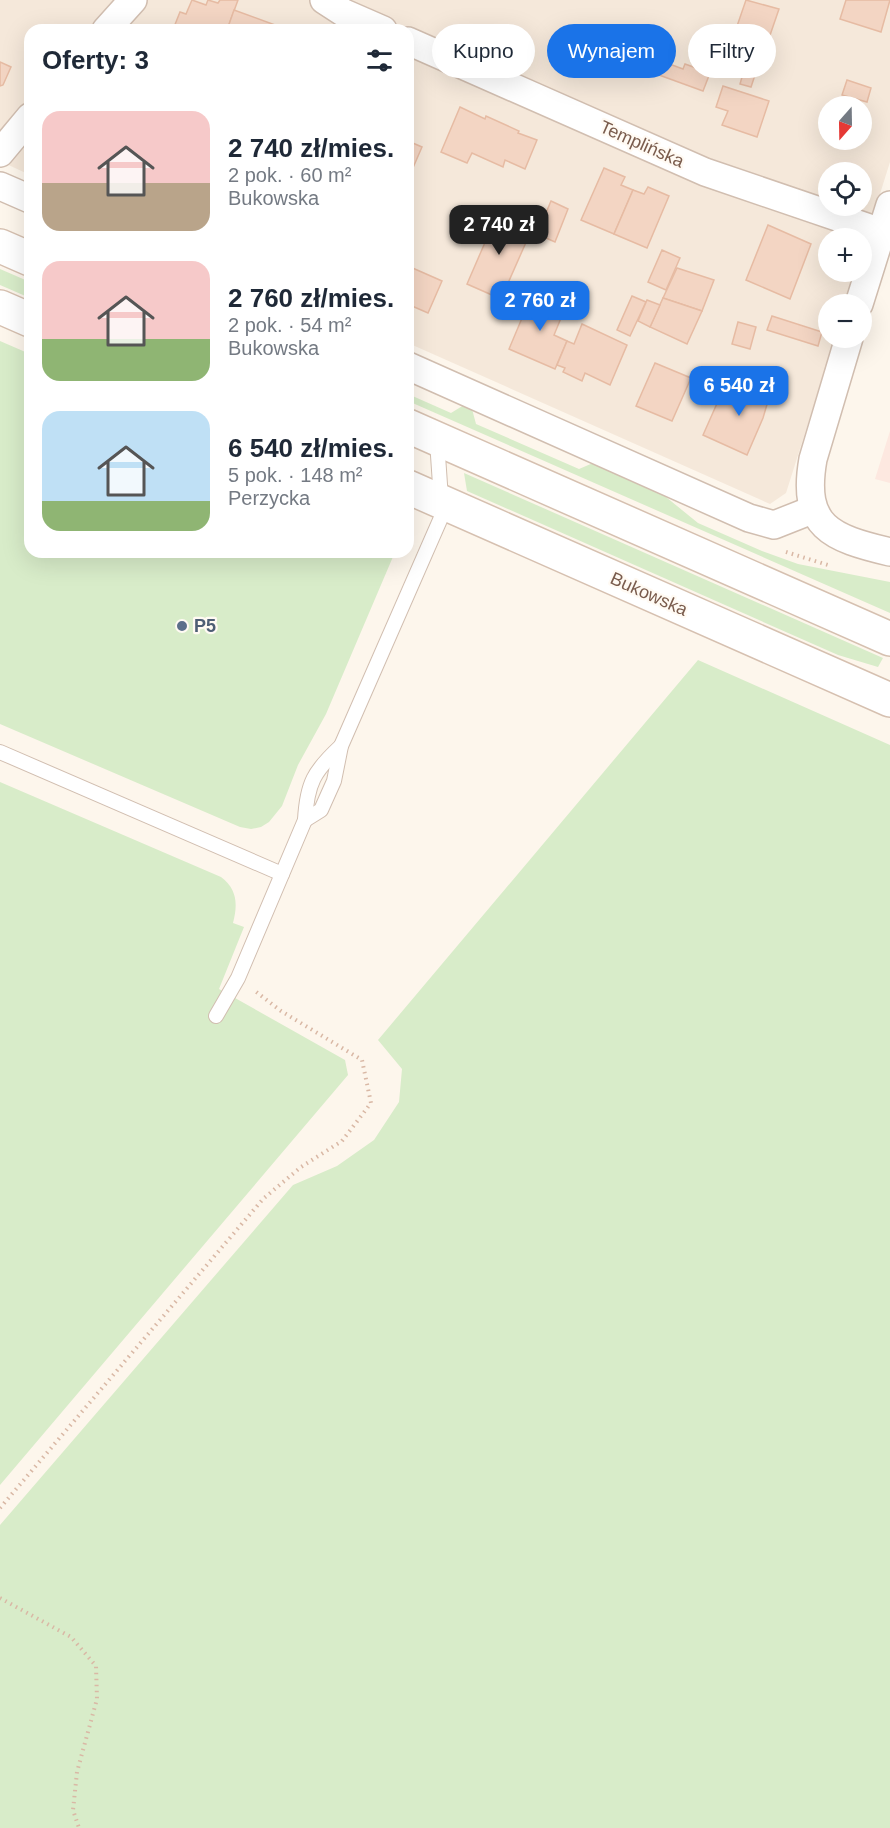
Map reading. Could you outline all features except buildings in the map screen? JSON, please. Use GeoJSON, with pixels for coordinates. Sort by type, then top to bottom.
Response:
{"type":"FeatureCollection","features":[{"type":"Feature","properties":{"kind":"main road"},"geometry":{"type":"LineString","coordinates":[[0,246],[24,256]]}},
{"type":"Feature","properties":{"kind":"main road"},"geometry":{"type":"LineString","coordinates":[[0,307],[24,317]]}},
{"type":"Feature","properties":{"kind":"main road"},"geometry":{"type":"LineString","coordinates":[[422,432],[890,639]]}},
{"type":"Feature","properties":{"kind":"main road","name":"Bukowska"},"geometry":{"type":"LineString","coordinates":[[414,490],[890,700]]}},
{"type":"Feature","properties":{"kind":"street"},"geometry":{"type":"LineString","coordinates":[[111,24],[133,0]]}},
{"type":"Feature","properties":{"kind":"street"},"geometry":{"type":"LineString","coordinates":[[324,0],[344,13],[369,24]]}},
{"type":"Feature","properties":{"kind":"street","name":"Templińska"},"geometry":{"type":"LineString","coordinates":[[414,44],[705,172],[882,231]]}},
{"type":"Feature","properties":{"kind":"street"},"geometry":{"type":"LineString","coordinates":[[0,153],[24,124]]}},
{"type":"Feature","properties":{"kind":"street"},"geometry":{"type":"LineString","coordinates":[[0,186],[24,197]]}},
{"type":"Feature","properties":{"kind":"street"},"geometry":{"type":"LineString","coordinates":[[862,294],[890,205]]}},
{"type":"Feature","properties":{"kind":"street"},"geometry":{"type":"LineString","coordinates":[[846,348],[809,478],[812,510],[824,527],[853,543],[890,552]]}},
{"type":"Feature","properties":{"kind":"street"},"geometry":{"type":"LineString","coordinates":[[414,369],[748,518],[774,525],[812,510]]}},
{"type":"Feature","properties":{"kind":"lane"},"geometry":{"type":"LineString","coordinates":[[305,820],[321,810],[334,781],[341,746],[444,503],[422,432]]}},
{"type":"Feature","properties":{"kind":"lane"},"geometry":{"type":"LineString","coordinates":[[216,1016],[238,978],[305,820],[306,796],[319,766],[341,746]]}},
{"type":"Feature","properties":{"kind":"lane"},"geometry":{"type":"LineString","coordinates":[[0,752],[282,874]]}},
{"type":"Feature","properties":{"kind":"path"},"geometry":{"type":"LineString","coordinates":[[0,1508],[263,1199],[301,1167],[342,1142],[371,1103],[362,1060],[281,1011],[238,978]]}},
{"type":"Feature","properties":{"kind":"path"},"geometry":{"type":"LineString","coordinates":[[0,1598],[71,1637],[96,1666],[97,1699],[78,1772],[73,1810],[79,1828]]}},
{"type":"Feature","properties":{"kind":"shaded area"},"geometry":{"type":"Polygon","coordinates":[[[0,0],[890,0],[890,162],[869,228],[818,228],[818,282],[852,282],[848,294],[818,294],[818,348],[832,348],[786,493],[770,504],[414,346],[414,24],[24,24],[24,172],[0,161],[0,0]]]}},
{"type":"Feature","properties":{"kind":"shaded area"},"geometry":{"type":"Polygon","coordinates":[[[890,431],[890,483],[875,479],[890,431]]]}},
{"type":"Feature","properties":{"kind":"green space"},"geometry":{"type":"Polygon","coordinates":[[[0,269],[24,279],[24,295],[0,285],[0,269]]]}},
{"type":"Feature","properties":{"kind":"green space","name":"P5"},"geometry":{"type":"Polygon","coordinates":[[[0,341],[24,351],[24,558],[392,558],[326,714],[298,765],[282,806],[269,822],[261,827],[251,829],[240,827],[0,724],[0,341]]]}},
{"type":"Feature","properties":{"kind":"green space"},"geometry":{"type":"Polygon","coordinates":[[[414,397],[451,413],[464,405],[472,409],[476,424],[579,469],[593,463],[661,493],[698,523],[762,551],[798,564],[890,582],[890,613],[414,404],[414,397]]]}},
{"type":"Feature","properties":{"kind":"green space"},"geometry":{"type":"Polygon","coordinates":[[[464,473],[883,658],[878,667],[838,655],[467,491],[464,473]]]}},
{"type":"Feature","properties":{"kind":"green space"},"geometry":{"type":"Polygon","coordinates":[[[698,660],[890,745],[890,1828],[0,1828],[0,1525],[293,1185],[337,1166],[374,1140],[399,1102],[402,1069],[378,1040],[698,660]]]}},
{"type":"Feature","properties":{"kind":"green space"},"geometry":{"type":"Polygon","coordinates":[[[0,782],[221,877],[235,897],[233,923],[244,927],[219,989],[345,1060],[348,1075],[0,1485],[0,782]]]}},
{"type":"Feature","properties":{"kind":"place","name":"P5"},"geometry":{"type":"Point","coordinates":[182,626]}}]}
